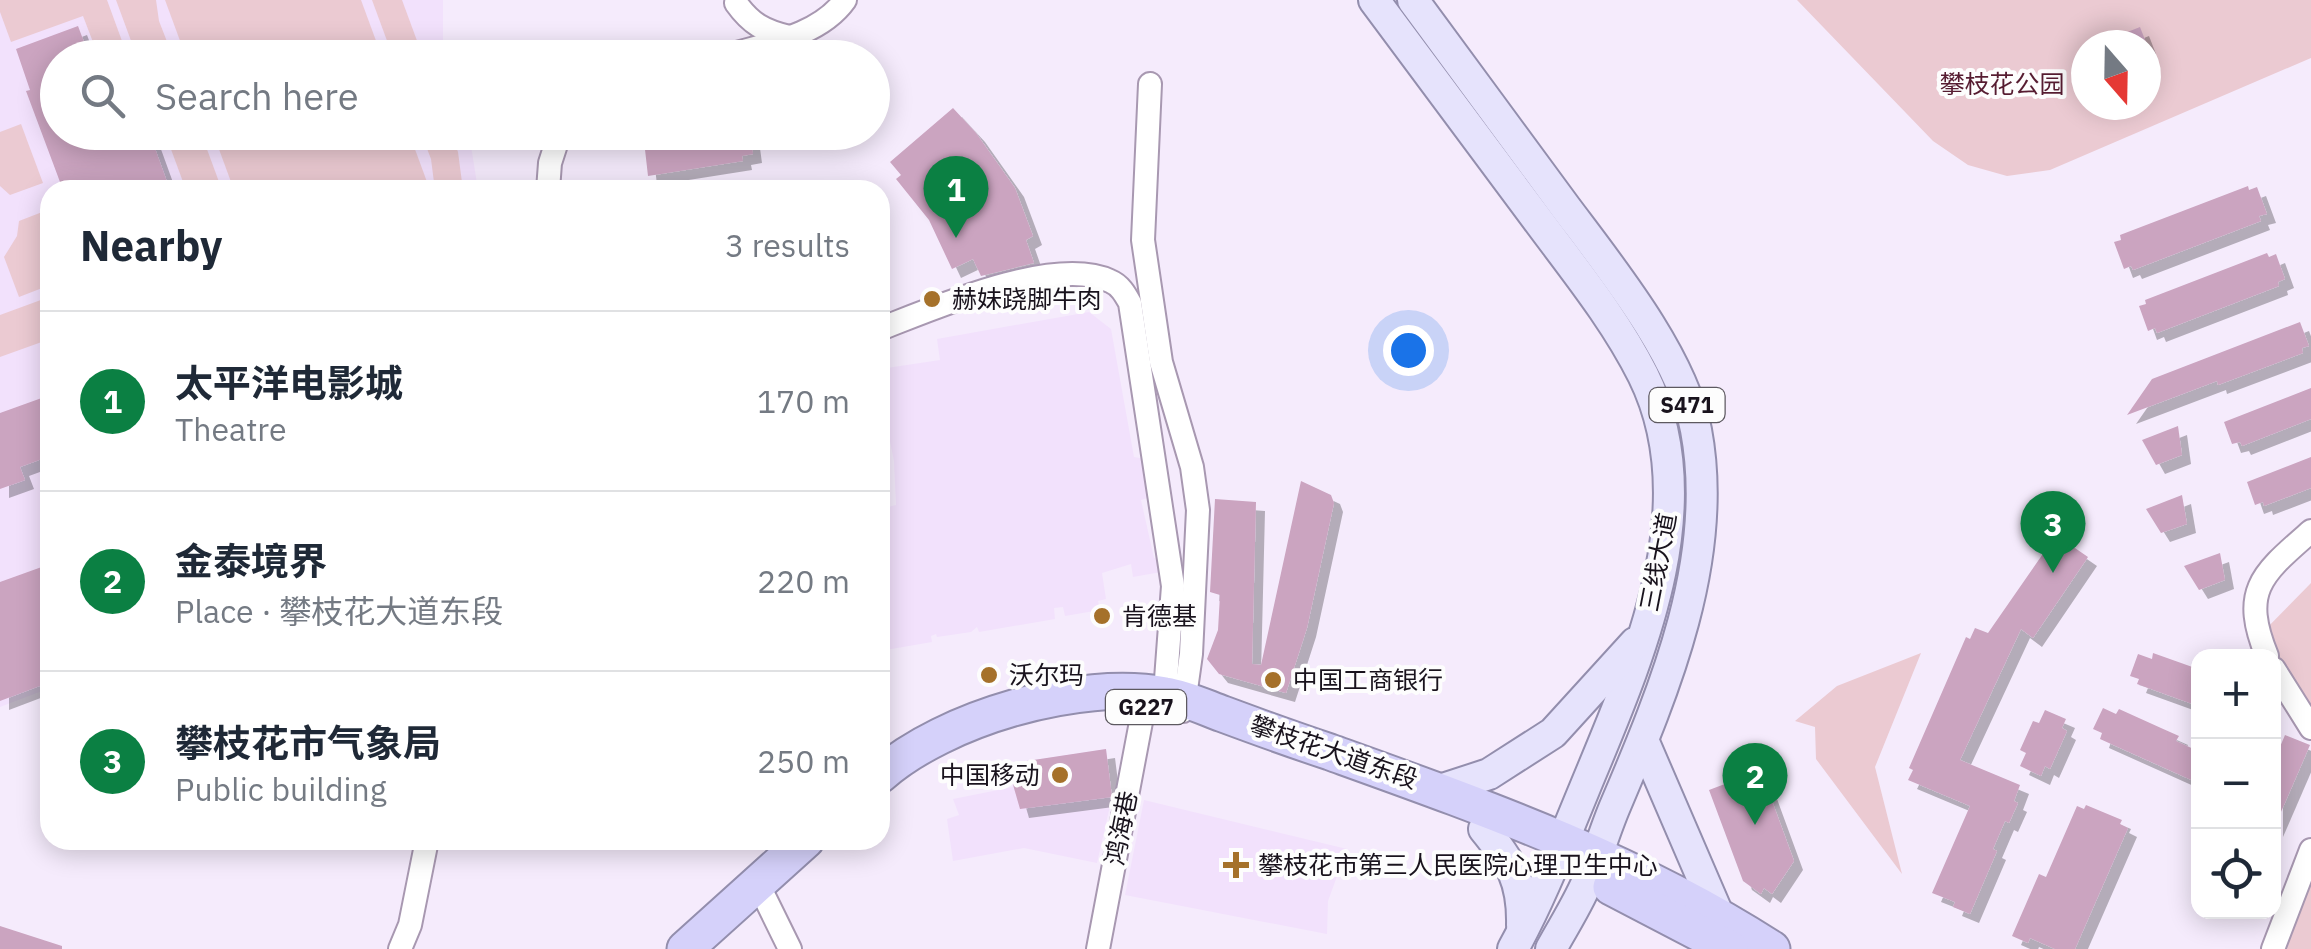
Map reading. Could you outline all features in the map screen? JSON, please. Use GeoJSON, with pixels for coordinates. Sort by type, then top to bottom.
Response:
{"type":"FeatureCollection","features":[{"type":"Feature","properties":{"kind":"highway","name":"攀枝花大道东段"},"geometry":{"type":"LineString","coordinates":[[890,767],[965,726],[1024,706],[1085,694],[1168,705],[1440,790],[1559,849],[1718,914],[1772,949]]}},
{"type":"Feature","properties":{"kind":"highway","name":"攀枝花大道东段"},"geometry":{"type":"LineString","coordinates":[[890,783],[912,766],[964,739],[1022,720],[1084,708],[1168,705],[1384,786],[1484,829],[1559,849]]}},
{"type":"Feature","properties":{"kind":"highway"},"geometry":{"type":"LineString","coordinates":[[685,949],[795,850]]}},
{"type":"Feature","properties":{"kind":"highway"},"geometry":{"type":"LineString","coordinates":[[704,949],[813,850]]}},
{"type":"Feature","properties":{"kind":"highway","name":"攀枝花大道东段"},"geometry":{"type":"LineString","coordinates":[[1593,864],[1638,900],[1730,949]]}},
{"type":"Feature","properties":{"kind":"main road","name":"三线大道"},"geometry":{"type":"LineString","coordinates":[[1374,0],[1601,305],[1644,377],[1664,437],[1670,497],[1663,557],[1644,633],[1616,714],[1517,940]]}},
{"type":"Feature","properties":{"kind":"main road","name":"三线大道"},"geometry":{"type":"LineString","coordinates":[[1413,0],[1630,296],[1672,365],[1696,428],[1702,496],[1698,560],[1677,640],[1643,740],[1593,864],[1551,949]]}},
{"type":"Feature","properties":{"kind":"main road"},"geometry":{"type":"LineString","coordinates":[[1440,790],[1489,774],[1552,733],[1644,633]]}},
{"type":"Feature","properties":{"kind":"main road"},"geometry":{"type":"LineString","coordinates":[[1643,740],[1718,914]]}},
{"type":"Feature","properties":{"kind":"main road"},"geometry":{"type":"LineString","coordinates":[[1484,829],[1519,880],[1523,901],[1517,940]]}},
{"type":"Feature","properties":{"kind":"main road"},"geometry":{"type":"LineString","coordinates":[[1566,920],[1587,908],[1638,900]]}},
{"type":"Feature","properties":{"kind":"street"},"geometry":{"type":"LineString","coordinates":[[778,40],[818,24],[845,0]]}},
{"type":"Feature","properties":{"kind":"street"},"geometry":{"type":"LineString","coordinates":[[736,1],[749,20],[765,31],[788,37]]}},
{"type":"Feature","properties":{"kind":"street"},"geometry":{"type":"LineString","coordinates":[[728,40],[736,1]]}},
{"type":"Feature","properties":{"kind":"street"},"geometry":{"type":"LineString","coordinates":[[1150,84],[1143,240],[1161,362],[1192,467],[1198,510],[1191,654],[1168,705]]}},
{"type":"Feature","properties":{"kind":"street"},"geometry":{"type":"LineString","coordinates":[[549,180],[554,150]]}},
{"type":"Feature","properties":{"kind":"street"},"geometry":{"type":"LineString","coordinates":[[890,325],[1008,283],[1054,275],[1092,276],[1111,281],[1122,290],[1130,303],[1174,586],[1168,705]]}},
{"type":"Feature","properties":{"kind":"street"},"geometry":{"type":"LineString","coordinates":[[2265,649],[2253,609],[2260,584],[2279,559],[2311,531]]}},
{"type":"Feature","properties":{"kind":"street"},"geometry":{"type":"LineString","coordinates":[[2281,680],[2311,728]]}},
{"type":"Feature","properties":{"kind":"street","name":"鸿海巷"},"geometry":{"type":"LineString","coordinates":[[1098,949],[1168,705]]}},
{"type":"Feature","properties":{"kind":"street"},"geometry":{"type":"LineString","coordinates":[[400,949],[410,925],[425,850]]}},
{"type":"Feature","properties":{"kind":"street"},"geometry":{"type":"LineString","coordinates":[[2273,949],[2311,850]]}},
{"type":"Feature","properties":{"kind":"street"},"geometry":{"type":"LineString","coordinates":[[763,894],[790,949]]}},
{"type":"Feature","properties":{"kind":"shaded area"},"geometry":{"type":"Polygon","coordinates":[[[0,0],[443,0],[443,40],[40,40],[40,150],[472,150],[476,180],[40,180],[40,692],[0,707],[0,0]]]}},
{"type":"Feature","properties":{"kind":"shaded area"},"geometry":{"type":"Polygon","coordinates":[[[1089,312],[1111,329],[1134,457],[1145,459],[1154,496],[1141,500],[1161,572],[1133,577],[1131,564],[1102,573],[1106,599],[1098,601],[1100,610],[1065,616],[1063,607],[1054,608],[1055,619],[979,632],[977,627],[971,632],[937,637],[936,634],[931,636],[932,642],[890,649],[890,506],[896,505],[890,442],[890,368],[940,360],[937,339],[1089,312]]]}},
{"type":"Feature","properties":{"kind":"shaded area"},"geometry":{"type":"Polygon","coordinates":[[[1106,749],[1112,797],[1097,863],[1024,848],[953,861],[947,819],[959,815],[953,799],[1013,787],[1007,764],[1106,749]]]}},
{"type":"Feature","properties":{"kind":"shaded area","name":"攀枝花市第三人民医院心理卫生中心"},"geometry":{"type":"Polygon","coordinates":[[[1144,800],[1347,849],[1328,901],[1327,934],[1125,895],[1144,800]]]}},
{"type":"Feature","properties":{"kind":"green space"},"geometry":{"type":"Polygon","coordinates":[[[0,0],[107,0],[122,40],[92,40],[83,16],[11,42],[0,12],[0,0]]]}},
{"type":"Feature","properties":{"kind":"green space"},"geometry":{"type":"Polygon","coordinates":[[[116,0],[156,0],[166,40],[131,40],[116,0]]]}},
{"type":"Feature","properties":{"kind":"green space"},"geometry":{"type":"Polygon","coordinates":[[[165,0],[361,0],[376,40],[180,40],[165,0]]]}},
{"type":"Feature","properties":{"kind":"green space"},"geometry":{"type":"Polygon","coordinates":[[[372,0],[402,0],[417,40],[387,40],[372,0]]]}},
{"type":"Feature","properties":{"kind":"green space","name":"攀枝花公园"},"geometry":{"type":"Polygon","coordinates":[[[1797,0],[2311,0],[2311,58],[2050,170],[2007,176],[1968,165],[1933,141],[1797,0]]]}},
{"type":"Feature","properties":{"kind":"green space"},"geometry":{"type":"Polygon","coordinates":[[[21,124],[42,180],[40,184],[10,195],[0,186],[0,132],[21,124]]]}},
{"type":"Feature","properties":{"kind":"green space"},"geometry":{"type":"Polygon","coordinates":[[[171,150],[207,150],[218,180],[182,180],[171,150]]]}},
{"type":"Feature","properties":{"kind":"green space"},"geometry":{"type":"Polygon","coordinates":[[[219,150],[415,150],[426,180],[230,180],[219,150]]]}},
{"type":"Feature","properties":{"kind":"green space"},"geometry":{"type":"Polygon","coordinates":[[[428,150],[457,150],[462,180],[434,180],[428,150]]]}},
{"type":"Feature","properties":{"kind":"green space"},"geometry":{"type":"Polygon","coordinates":[[[40,213],[40,289],[19,297],[4,257],[17,236],[19,221],[40,213]]]}},
{"type":"Feature","properties":{"kind":"green space"},"geometry":{"type":"Polygon","coordinates":[[[40,300],[40,343],[0,357],[0,315],[40,300]]]}},
{"type":"Feature","properties":{"kind":"green space"},"geometry":{"type":"Polygon","coordinates":[[[2311,583],[2311,728],[2281,675],[2281,649],[2266,649],[2259,636],[2311,583]]]}},
{"type":"Feature","properties":{"kind":"green space"},"geometry":{"type":"Polygon","coordinates":[[[1921,653],[1875,767],[1902,874],[1816,759],[1815,727],[1795,721],[1837,686],[1921,653]]]}},
{"type":"Feature","properties":{"kind":"green space"},"geometry":{"type":"Polygon","coordinates":[[[2311,850],[2311,949],[2273,949],[2311,850]]]}},
{"type":"Feature","properties":{"kind":"building"},"geometry":{"type":"Polygon","coordinates":[[[78,26],[83,40],[40,40],[78,26]]]}},
{"type":"Feature","properties":{"kind":"building"},"geometry":{"type":"Polygon","coordinates":[[[40,40],[40,128],[26,91],[30,90],[16,49],[40,40]]]}},
{"type":"Feature","properties":{"kind":"building"},"geometry":{"type":"Polygon","coordinates":[[[953,108],[1015,188],[1033,236],[1026,240],[1034,263],[981,276],[973,259],[952,269],[929,220],[896,179],[901,175],[890,162],[953,108]]]}},
{"type":"Feature","properties":{"kind":"building"},"geometry":{"type":"Polygon","coordinates":[[[48,150],[156,150],[166,180],[59,180],[48,150]]]}},
{"type":"Feature","properties":{"kind":"building"},"geometry":{"type":"Polygon","coordinates":[[[645,150],[752,150],[753,154],[742,156],[743,161],[648,176],[645,150]]]}},
{"type":"Feature","properties":{"kind":"building"},"geometry":{"type":"Polygon","coordinates":[[[2248,186],[2249,190],[2257,187],[2267,214],[2259,216],[2261,221],[2133,270],[2131,266],[2124,269],[2114,242],[2121,240],[2120,235],[2248,186]]]}},
{"type":"Feature","properties":{"kind":"building"},"geometry":{"type":"Polygon","coordinates":[[[2267,253],[2269,257],[2276,254],[2285,279],[2278,282],[2279,286],[2157,333],[2155,328],[2148,331],[2139,306],[2146,304],[2145,300],[2267,253]]]}},
{"type":"Feature","properties":{"kind":"building"},"geometry":{"type":"Polygon","coordinates":[[[2300,322],[2309,346],[2302,348],[2303,353],[2127,415],[2152,379],[2300,322]]]}},
{"type":"Feature","properties":{"kind":"building"},"geometry":{"type":"Polygon","coordinates":[[[2311,388],[2311,419],[2242,446],[2240,442],[2232,444],[2224,422],[2311,388]]]}},
{"type":"Feature","properties":{"kind":"building"},"geometry":{"type":"Polygon","coordinates":[[[40,399],[40,460],[20,467],[25,480],[0,489],[0,413],[40,399]]]}},
{"type":"Feature","properties":{"kind":"building"},"geometry":{"type":"Polygon","coordinates":[[[2178,426],[2182,455],[2156,465],[2142,440],[2178,426]]]}},
{"type":"Feature","properties":{"kind":"building"},"geometry":{"type":"Polygon","coordinates":[[[2311,457],[2311,488],[2264,506],[2263,502],[2255,505],[2247,482],[2311,457]]]}},
{"type":"Feature","properties":{"kind":"building"},"geometry":{"type":"Polygon","coordinates":[[[1301,481],[1331,495],[1334,503],[1307,628],[1286,693],[1219,674],[1207,659],[1218,630],[1220,595],[1210,592],[1215,499],[1256,502],[1252,664],[1261,665],[1301,481]]]}},
{"type":"Feature","properties":{"kind":"building"},"geometry":{"type":"Polygon","coordinates":[[[2182,495],[2187,524],[2161,533],[2146,509],[2182,495]]]}},
{"type":"Feature","properties":{"kind":"building"},"geometry":{"type":"Polygon","coordinates":[[[2056,535],[2088,557],[2033,638],[2021,629],[1960,760],[2020,785],[2014,801],[2018,803],[2009,823],[2005,821],[1993,849],[1997,851],[1970,914],[1953,907],[1955,902],[1932,893],[1970,806],[1908,780],[1913,770],[1909,768],[1966,637],[1970,639],[1975,628],[1988,633],[2056,535]]]}},
{"type":"Feature","properties":{"kind":"building"},"geometry":{"type":"Polygon","coordinates":[[[2220,553],[2225,580],[2199,590],[2184,566],[2220,553]]]}},
{"type":"Feature","properties":{"kind":"building"},"geometry":{"type":"Polygon","coordinates":[[[40,568],[40,686],[0,701],[0,582],[40,568]]]}},
{"type":"Feature","properties":{"kind":"building"},"geometry":{"type":"Polygon","coordinates":[[[2153,653],[2191,667],[2191,703],[2137,684],[2139,679],[2130,676],[2138,654],[2152,659],[2153,653]]]}},
{"type":"Feature","properties":{"kind":"building"},"geometry":{"type":"Polygon","coordinates":[[[2103,708],[2116,714],[2119,709],[2179,736],[2176,741],[2191,748],[2191,780],[2100,739],[2102,733],[2093,729],[2103,708]]]}},
{"type":"Feature","properties":{"kind":"building"},"geometry":{"type":"Polygon","coordinates":[[[2045,710],[2066,719],[2062,728],[2067,731],[2050,769],[2045,766],[2041,776],[2020,766],[2026,753],[2020,750],[2033,721],[2039,723],[2045,710]]]}},
{"type":"Feature","properties":{"kind":"building"},"geometry":{"type":"Polygon","coordinates":[[[2285,735],[2310,745],[2281,812],[2281,744],[2285,735]]]}},
{"type":"Feature","properties":{"kind":"building","name":"中国移动"},"geometry":{"type":"Polygon","coordinates":[[[1106,749],[1112,797],[1020,809],[1007,764],[1106,749]]]}},
{"type":"Feature","properties":{"kind":"building"},"geometry":{"type":"Polygon","coordinates":[[[1738,779],[1741,787],[1764,779],[1794,861],[1772,894],[1764,888],[1761,894],[1743,881],[1709,790],[1738,779]]]}},
{"type":"Feature","properties":{"kind":"building"},"geometry":{"type":"Polygon","coordinates":[[[2086,805],[2122,820],[2120,824],[2128,828],[2075,949],[2055,949],[2030,938],[2028,943],[2012,936],[2039,874],[2046,877],[2077,806],[2084,809],[2086,805]]]}},
{"type":"Feature","properties":{"kind":"building"},"geometry":{"type":"Polygon","coordinates":[[[0,926],[62,946],[62,949],[0,949],[0,926]]]}},
{"type":"Feature","properties":{"kind":"place","name":"太平洋电影城"},"geometry":{"type":"Point","coordinates":[956,238]}},
{"type":"Feature","properties":{"kind":"place","name":"赫妹跷脚牛肉"},"geometry":{"type":"Point","coordinates":[932,299]}},
{"type":"Feature","properties":{"kind":"place","name":"攀枝花市气象局"},"geometry":{"type":"Point","coordinates":[2053,573]}},
{"type":"Feature","properties":{"kind":"place","name":"肯德基"},"geometry":{"type":"Point","coordinates":[1102,616]}},
{"type":"Feature","properties":{"kind":"place","name":"沃尔玛"},"geometry":{"type":"Point","coordinates":[989,675]}},
{"type":"Feature","properties":{"kind":"place","name":"中国工商银行"},"geometry":{"type":"Point","coordinates":[1273,680]}},
{"type":"Feature","properties":{"kind":"place","name":"中国移动"},"geometry":{"type":"Point","coordinates":[1060,775]}},
{"type":"Feature","properties":{"kind":"place","name":"金泰境界"},"geometry":{"type":"Point","coordinates":[1755,825]}},
{"type":"Feature","properties":{"kind":"place","name":"攀枝花市第三人民医院心理卫生中心"},"geometry":{"type":"Point","coordinates":[1236,865]}}]}
